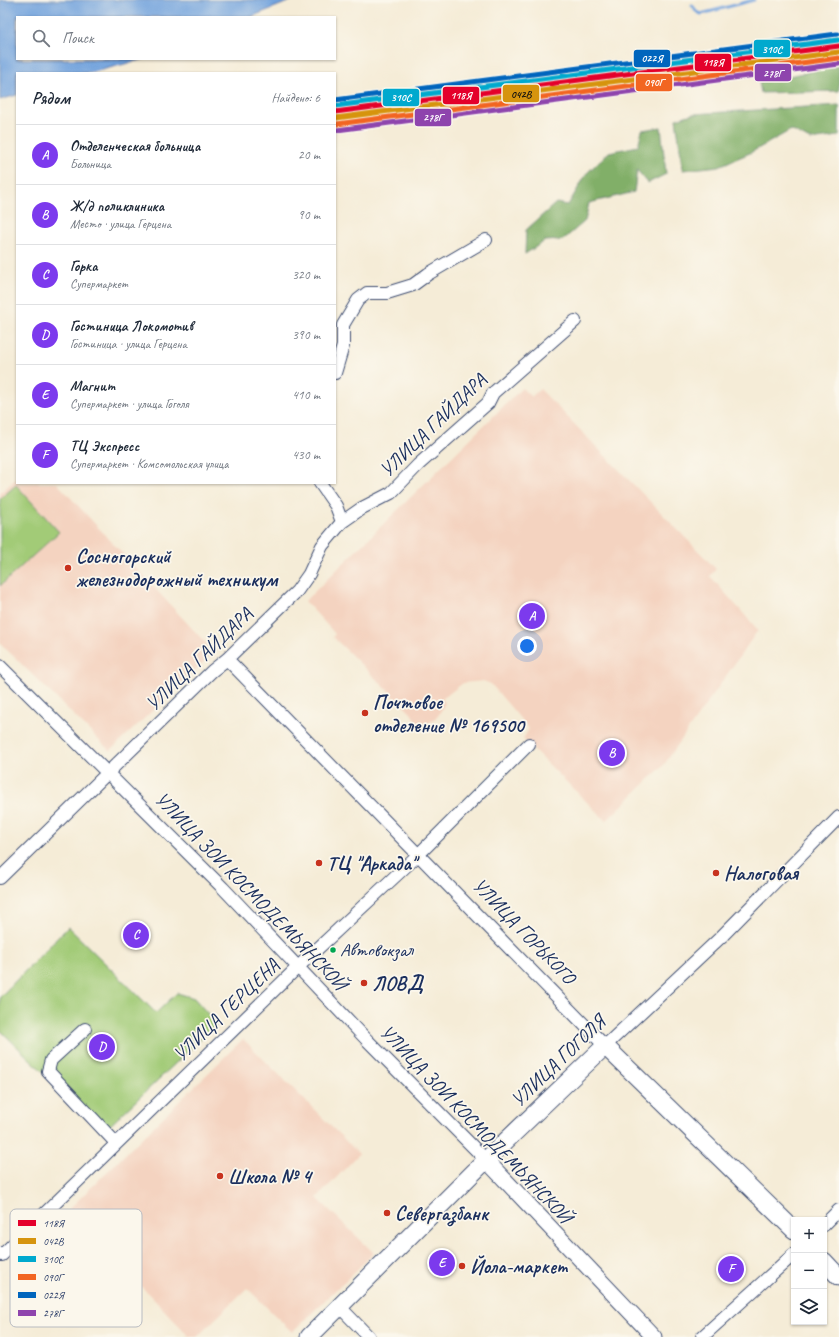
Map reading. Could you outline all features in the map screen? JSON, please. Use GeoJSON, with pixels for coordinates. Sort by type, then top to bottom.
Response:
{"type":"FeatureCollection","features":[{"type":"Feature","properties":{"kind":"main road","name":"УЛИЦА ГОГОЛЯ"},"geometry":{"type":"LineString","coordinates":[[309,1337],[486,1160],[605,1046]]}},
{"type":"Feature","properties":{"kind":"main road","name":"УЛИЦА ГОРЬКОГО"},"geometry":{"type":"LineString","coordinates":[[605,1046],[791,1227]]}},
{"type":"Feature","properties":{"kind":"main road"},"geometry":{"type":"LineString","coordinates":[[827,1263],[839,1277]]}},
{"type":"Feature","properties":{"kind":"street"},"geometry":{"type":"LineString","coordinates":[[336,370],[342,351],[343,325],[358,300],[367,293],[387,293],[413,285],[428,274],[486,240]]}},
{"type":"Feature","properties":{"kind":"street","name":"УЛИЦА ГАЙДАРА"},"geometry":{"type":"LineString","coordinates":[[0,878],[212,671],[227,659],[297,591],[309,574],[322,546],[342,522],[362,508],[391,493],[418,465],[488,403],[494,393],[575,321]]}},
{"type":"Feature","properties":{"kind":"street"},"geometry":{"type":"LineString","coordinates":[[321,484],[336,506],[342,522]]}},
{"type":"Feature","properties":{"kind":"street","name":"УЛИЦА ГОРЬКОГО"},"geometry":{"type":"LineString","coordinates":[[227,659],[605,1046]]}},
{"type":"Feature","properties":{"kind":"street","name":"УЛИЦА ЗОИ КОСМОДЕМЬЯНСКОЙ"},"geometry":{"type":"LineString","coordinates":[[0,666],[109,773],[486,1160],[654,1337]]}},
{"type":"Feature","properties":{"kind":"street","name":"УЛИЦА ГЕРЦЕНА"},"geometry":{"type":"LineString","coordinates":[[48,1209],[298,967],[418,855],[529,744]]}},
{"type":"Feature","properties":{"kind":"street","name":"УЛИЦА ГОГОЛЯ"},"geometry":{"type":"LineString","coordinates":[[605,1046],[721,937],[839,817]]}},
{"type":"Feature","properties":{"kind":"street"},"geometry":{"type":"LineString","coordinates":[[85,1029],[51,1060],[48,1071],[116,1143]]}},
{"type":"Feature","properties":{"kind":"street"},"geometry":{"type":"LineString","coordinates":[[827,1222],[839,1210]]}},
{"type":"Feature","properties":{"kind":"street","name":"УЛИЦА ГЕРЦЕНА"},"geometry":{"type":"LineString","coordinates":[[1,1254],[10,1245]]}},
{"type":"Feature","properties":{"kind":"street"},"geometry":{"type":"LineString","coordinates":[[702,1337],[791,1257]]}},
{"type":"Feature","properties":{"kind":"street"},"geometry":{"type":"LineString","coordinates":[[339,1306],[369,1337]]}},
{"type":"Feature","properties":{"kind":"shaded area"},"geometry":{"type":"Polygon","coordinates":[[[522,388],[531,397],[540,389],[716,569],[710,576],[758,630],[663,766],[606,821],[523,739],[529,729],[491,684],[483,681],[463,683],[442,699],[445,703],[438,716],[421,729],[411,713],[333,637],[335,634],[305,601],[522,388]]]}},
{"type":"Feature","properties":{"kind":"shaded area","name":"Сосногорский железнодорожный техникум"},"geometry":{"type":"Polygon","coordinates":[[[16,479],[16,484],[58,484],[214,652],[110,751],[0,643],[0,493],[16,479]]]}},
{"type":"Feature","properties":{"kind":"shaded area","name":"Школа № 4"},"geometry":{"type":"Polygon","coordinates":[[[243,1039],[359,1154],[317,1198],[374,1253],[292,1332],[247,1288],[197,1337],[190,1337],[142,1287],[142,1209],[69,1209],[243,1039]]]}},
{"type":"Feature","properties":{"kind":"green space"},"geometry":{"type":"Polygon","coordinates":[[[839,66],[839,91],[761,93],[759,82],[839,66]]]}},
{"type":"Feature","properties":{"kind":"green space"},"geometry":{"type":"Polygon","coordinates":[[[839,105],[839,136],[810,140],[791,130],[750,153],[719,166],[683,170],[676,119],[692,114],[839,105]]]}},
{"type":"Feature","properties":{"kind":"green space"},"geometry":{"type":"Polygon","coordinates":[[[661,127],[666,174],[648,183],[637,170],[634,192],[589,203],[585,221],[563,240],[545,241],[525,254],[526,230],[556,203],[568,205],[587,173],[609,152],[638,146],[642,130],[661,127]]]}},
{"type":"Feature","properties":{"kind":"green space"},"geometry":{"type":"Polygon","coordinates":[[[16,485],[59,532],[0,586],[0,499],[16,485]]]}},
{"type":"Feature","properties":{"kind":"green space"},"geometry":{"type":"Polygon","coordinates":[[[68,927],[156,1013],[177,993],[194,998],[217,1024],[104,1131],[0,1030],[0,997],[68,927]]]}},
{"type":"Feature","properties":{"kind":"water"},"geometry":{"type":"Polygon","coordinates":[[[0,0],[293,0],[253,16],[16,16],[16,60],[140,60],[94,72],[16,72],[16,95],[0,100],[0,0]]]}},
{"type":"Feature","properties":{"kind":"waterway"},"geometry":{"type":"LineString","coordinates":[[692,5],[697,12],[701,14],[754,0]]}},
{"type":"Feature","properties":{"kind":"transit line","name":"022Я"},"geometry":{"type":"LineString","coordinates":[[336,100],[837,34]]}},
{"type":"Feature","properties":{"kind":"transit line","name":"310С"},"geometry":{"type":"LineString","coordinates":[[336,106],[838,40]]}},
{"type":"Feature","properties":{"kind":"transit line","name":"118Я"},"geometry":{"type":"LineString","coordinates":[[336,112],[839,46]]}},
{"type":"Feature","properties":{"kind":"transit line","name":"042В"},"geometry":{"type":"LineString","coordinates":[[336,118],[839,52]]}},
{"type":"Feature","properties":{"kind":"transit line","name":"090Г"},"geometry":{"type":"LineString","coordinates":[[337,124],[839,58]]}},
{"type":"Feature","properties":{"kind":"transit line","name":"278Г"},"geometry":{"type":"LineString","coordinates":[[337,130],[839,64]]}},
{"type":"Feature","properties":{"kind":"place","name":"Сосногорский железнодорожный техникум"},"geometry":{"type":"Point","coordinates":[68,568]}},
{"type":"Feature","properties":{"kind":"place","name":"Отделенческая больница"},"geometry":{"type":"Point","coordinates":[532,616]}},
{"type":"Feature","properties":{"kind":"place","name":"Почтовое отделение № 169500"},"geometry":{"type":"Point","coordinates":[365,713]}},
{"type":"Feature","properties":{"kind":"place","name":"Ж/д поликлиника"},"geometry":{"type":"Point","coordinates":[612,753]}},
{"type":"Feature","properties":{"kind":"place","name":"ТЦ \"Аркада\""},"geometry":{"type":"Point","coordinates":[319,863]}},
{"type":"Feature","properties":{"kind":"place","name":"Налоговая"},"geometry":{"type":"Point","coordinates":[716,873]}},
{"type":"Feature","properties":{"kind":"place","name":"Горка"},"geometry":{"type":"Point","coordinates":[136,935]}},
{"type":"Feature","properties":{"kind":"place","name":"Автовокзал"},"geometry":{"type":"Point","coordinates":[333,950]}},
{"type":"Feature","properties":{"kind":"place","name":"ЛОВД"},"geometry":{"type":"Point","coordinates":[364,983]}},
{"type":"Feature","properties":{"kind":"place","name":"Гостиница Локомотив"},"geometry":{"type":"Point","coordinates":[102,1047]}},
{"type":"Feature","properties":{"kind":"place","name":"Школа № 4"},"geometry":{"type":"Point","coordinates":[220,1176]}},
{"type":"Feature","properties":{"kind":"place","name":"Севергазбанк"},"geometry":{"type":"Point","coordinates":[387,1213]}},
{"type":"Feature","properties":{"kind":"place","name":"Магнит"},"geometry":{"type":"Point","coordinates":[442,1263]}},
{"type":"Feature","properties":{"kind":"place","name":"Йола-маркет"},"geometry":{"type":"Point","coordinates":[462,1266]}},
{"type":"Feature","properties":{"kind":"place","name":"ТЦ Экспресс"},"geometry":{"type":"Point","coordinates":[731,1269]}}]}
